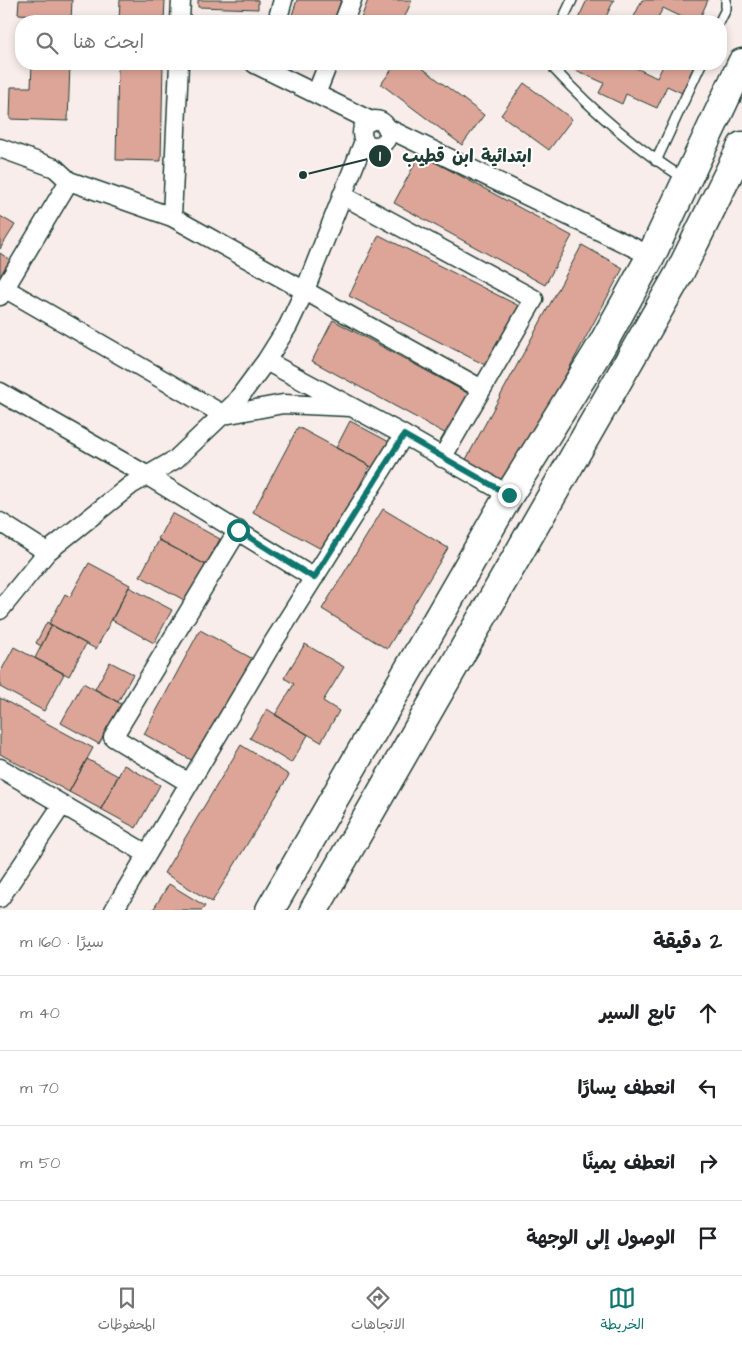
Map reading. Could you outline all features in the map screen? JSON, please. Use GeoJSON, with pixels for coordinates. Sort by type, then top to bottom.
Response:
{"type":"FeatureCollection","features":[{"type":"Feature","properties":{"kind":"main road"},"geometry":{"type":"LineString","coordinates":[[270,910],[509,495],[602,345],[651,256],[742,63]]}},
{"type":"Feature","properties":{"kind":"main road"},"geometry":{"type":"LineString","coordinates":[[314,910],[679,274],[742,146]]}},
{"type":"Feature","properties":{"kind":"street"},"geometry":{"type":"LineString","coordinates":[[180,15],[181,0]]}},
{"type":"Feature","properties":{"kind":"street"},"geometry":{"type":"LineString","coordinates":[[279,15],[283,0]]}},
{"type":"Feature","properties":{"kind":"street"},"geometry":{"type":"LineString","coordinates":[[346,15],[352,0]]}},
{"type":"Feature","properties":{"kind":"street"},"geometry":{"type":"LineString","coordinates":[[172,217],[178,70]]}},
{"type":"Feature","properties":{"kind":"street"},"geometry":{"type":"LineString","coordinates":[[270,70],[651,256]]}},
{"type":"Feature","properties":{"kind":"street"},"geometry":{"type":"LineString","coordinates":[[316,94],[326,70]]}},
{"type":"Feature","properties":{"kind":"street"},"geometry":{"type":"LineString","coordinates":[[0,610],[47,552],[131,485],[176,459],[224,415],[266,361],[288,326],[306,290],[364,141],[363,129],[379,124]]}},
{"type":"Feature","properties":{"kind":"street"},"geometry":{"type":"LineString","coordinates":[[0,148],[55,168],[69,181],[172,217],[480,388]]}},
{"type":"Feature","properties":{"kind":"street"},"geometry":{"type":"LineString","coordinates":[[69,181],[2,292],[224,415],[283,404],[351,407]]}},
{"type":"Feature","properties":{"kind":"street"},"geometry":{"type":"LineString","coordinates":[[342,195],[534,299],[480,388],[442,458]]}},
{"type":"Feature","properties":{"kind":"street"},"geometry":{"type":"LineString","coordinates":[[266,361],[404,435],[509,495]]}},
{"type":"Feature","properties":{"kind":"street"},"geometry":{"type":"LineString","coordinates":[[0,392],[148,476],[314,578]]}},
{"type":"Feature","properties":{"kind":"street"},"geometry":{"type":"LineString","coordinates":[[114,910],[314,578],[404,435]]}},
{"type":"Feature","properties":{"kind":"street"},"geometry":{"type":"LineString","coordinates":[[0,522],[47,552]]}},
{"type":"Feature","properties":{"kind":"street"},"geometry":{"type":"LineString","coordinates":[[189,783],[113,737],[238,530]]}},
{"type":"Feature","properties":{"kind":"street"},"geometry":{"type":"LineString","coordinates":[[0,768],[147,854]]}},
{"type":"Feature","properties":{"kind":"street"},"geometry":{"type":"LineString","coordinates":[[0,898],[62,804]]}},
{"type":"Feature","properties":{"kind":"lane"},"geometry":{"type":"LineString","coordinates":[[565,15],[572,0]]}},
{"type":"Feature","properties":{"kind":"lane"},"geometry":{"type":"LineString","coordinates":[[723,15],[726,9],[726,0]]}},
{"type":"Feature","properties":{"kind":"lane"},"geometry":{"type":"LineString","coordinates":[[555,70],[592,110],[656,161],[686,180]]}},
{"type":"Feature","properties":{"kind":"lane"},"geometry":{"type":"LineString","coordinates":[[656,161],[698,70]]}},
{"type":"Feature","properties":{"kind":"building"},"geometry":{"type":"Polygon","coordinates":[[[19,0],[72,0],[71,15],[18,14],[19,0]]]}},
{"type":"Feature","properties":{"kind":"building"},"geometry":{"type":"Polygon","coordinates":[[[120,0],[165,0],[164,15],[119,15],[120,0]]]}},
{"type":"Feature","properties":{"kind":"building"},"geometry":{"type":"Polygon","coordinates":[[[198,0],[258,0],[258,9],[198,7],[198,0]]]}},
{"type":"Feature","properties":{"kind":"building"},"geometry":{"type":"Polygon","coordinates":[[[297,0],[341,0],[336,15],[292,15],[297,0]]]}},
{"type":"Feature","properties":{"kind":"building"},"geometry":{"type":"Polygon","coordinates":[[[368,0],[412,0],[406,15],[362,15],[368,0]]]}},
{"type":"Feature","properties":{"kind":"building"},"geometry":{"type":"Polygon","coordinates":[[[587,0],[614,0],[607,15],[580,15],[587,0]]]}},
{"type":"Feature","properties":{"kind":"building"},"geometry":{"type":"Polygon","coordinates":[[[642,0],[708,0],[701,15],[678,15],[663,8],[659,15],[635,15],[642,0]]]}},
{"type":"Feature","properties":{"kind":"building"},"geometry":{"type":"Polygon","coordinates":[[[32,70],[70,70],[68,121],[10,119],[11,87],[31,87],[32,70]]]}},
{"type":"Feature","properties":{"kind":"building"},"geometry":{"type":"Polygon","coordinates":[[[118,70],[163,70],[161,161],[116,160],[118,70]]]}},
{"type":"Feature","properties":{"kind":"building"},"geometry":{"type":"Polygon","coordinates":[[[392,70],[425,70],[484,115],[462,145],[381,84],[392,70]]]}},
{"type":"Feature","properties":{"kind":"building"},"geometry":{"type":"Polygon","coordinates":[[[575,70],[640,70],[657,78],[661,70],[692,70],[682,93],[667,86],[657,108],[626,94],[622,104],[599,93],[604,83],[575,70]]]}},
{"type":"Feature","properties":{"kind":"building"},"geometry":{"type":"Polygon","coordinates":[[[524,83],[572,119],[549,150],[501,115],[524,83]]]}},
{"type":"Feature","properties":{"kind":"building"},"geometry":{"type":"Polygon","coordinates":[[[420,154],[572,236],[545,285],[394,203],[420,154]]]}},
{"type":"Feature","properties":{"kind":"building"},"geometry":{"type":"Polygon","coordinates":[[[0,216],[15,225],[0,249],[0,216]]]}},
{"type":"Feature","properties":{"kind":"building"},"geometry":{"type":"Polygon","coordinates":[[[379,235],[521,307],[491,368],[349,296],[379,235]]]}},
{"type":"Feature","properties":{"kind":"building"},"geometry":{"type":"Polygon","coordinates":[[[582,245],[623,268],[505,488],[463,465],[582,245]]]}},
{"type":"Feature","properties":{"kind":"building"},"geometry":{"type":"Polygon","coordinates":[[[0,253],[10,260],[0,277],[0,253]]]}},
{"type":"Feature","properties":{"kind":"building"},"geometry":{"type":"Polygon","coordinates":[[[333,320],[471,395],[450,436],[312,361],[333,320]]]}},
{"type":"Feature","properties":{"kind":"building"},"geometry":{"type":"Polygon","coordinates":[[[350,421],[393,444],[379,471],[336,448],[350,421]]]}},
{"type":"Feature","properties":{"kind":"building"},"geometry":{"type":"Polygon","coordinates":[[[298,427],[370,466],[325,551],[253,512],[298,427]]]}},
{"type":"Feature","properties":{"kind":"building"},"geometry":{"type":"Polygon","coordinates":[[[383,509],[448,548],[387,649],[322,609],[383,509]]]}},
{"type":"Feature","properties":{"kind":"building"},"geometry":{"type":"Polygon","coordinates":[[[172,513],[220,539],[206,565],[158,539],[172,513]]]}},
{"type":"Feature","properties":{"kind":"building"},"geometry":{"type":"Polygon","coordinates":[[[159,540],[206,565],[186,601],[140,576],[159,540]]]}},
{"type":"Feature","properties":{"kind":"building"},"geometry":{"type":"Polygon","coordinates":[[[89,563],[130,585],[96,649],[49,624],[65,594],[70,597],[89,563]]]}},
{"type":"Feature","properties":{"kind":"building"},"geometry":{"type":"Polygon","coordinates":[[[129,587],[172,610],[154,643],[112,620],[129,587]]]}},
{"type":"Feature","properties":{"kind":"building"},"geometry":{"type":"Polygon","coordinates":[[[47,622],[52,625],[41,646],[36,643],[47,622]]]}},
{"type":"Feature","properties":{"kind":"building"},"geometry":{"type":"Polygon","coordinates":[[[52,625],[86,644],[69,676],[35,658],[52,625]]]}},
{"type":"Feature","properties":{"kind":"building"},"geometry":{"type":"Polygon","coordinates":[[[200,630],[253,659],[197,763],[144,734],[200,630]]]}},
{"type":"Feature","properties":{"kind":"building"},"geometry":{"type":"Polygon","coordinates":[[[305,644],[344,667],[323,701],[339,711],[321,742],[275,715],[294,684],[284,678],[305,644]]]}},
{"type":"Feature","properties":{"kind":"building"},"geometry":{"type":"Polygon","coordinates":[[[14,647],[64,674],[44,711],[0,687],[0,673],[14,647]]]}},
{"type":"Feature","properties":{"kind":"building"},"geometry":{"type":"Polygon","coordinates":[[[110,662],[133,674],[118,702],[95,689],[110,662]]]}},
{"type":"Feature","properties":{"kind":"building"},"geometry":{"type":"Polygon","coordinates":[[[83,683],[121,704],[99,744],[61,723],[83,683]]]}},
{"type":"Feature","properties":{"kind":"building"},"geometry":{"type":"Polygon","coordinates":[[[0,698],[93,748],[69,792],[0,754],[0,698]]]}},
{"type":"Feature","properties":{"kind":"building"},"geometry":{"type":"Polygon","coordinates":[[[267,709],[308,735],[291,763],[250,738],[267,709]]]}},
{"type":"Feature","properties":{"kind":"building"},"geometry":{"type":"Polygon","coordinates":[[[241,745],[289,775],[212,902],[164,873],[241,745]]]}},
{"type":"Feature","properties":{"kind":"building"},"geometry":{"type":"Polygon","coordinates":[[[87,759],[118,776],[101,809],[69,792],[87,759]]]}},
{"type":"Feature","properties":{"kind":"building"},"geometry":{"type":"Polygon","coordinates":[[[124,765],[160,785],[136,828],[101,809],[124,765]]]}},
{"type":"Feature","properties":{"kind":"building"},"geometry":{"type":"Polygon","coordinates":[[[169,884],[205,906],[202,910],[153,910],[169,884]]]}},
{"type":"Feature","properties":{"kind":"place","name":"ابتدائية ابن قطيب"},"geometry":{"type":"Point","coordinates":[303,175]}},
{"type":"Feature","properties":{"kind":"route"},"geometry":{"type":"LineString","coordinates":[[238,530],[314,578],[404,435],[509,495]]}}]}
